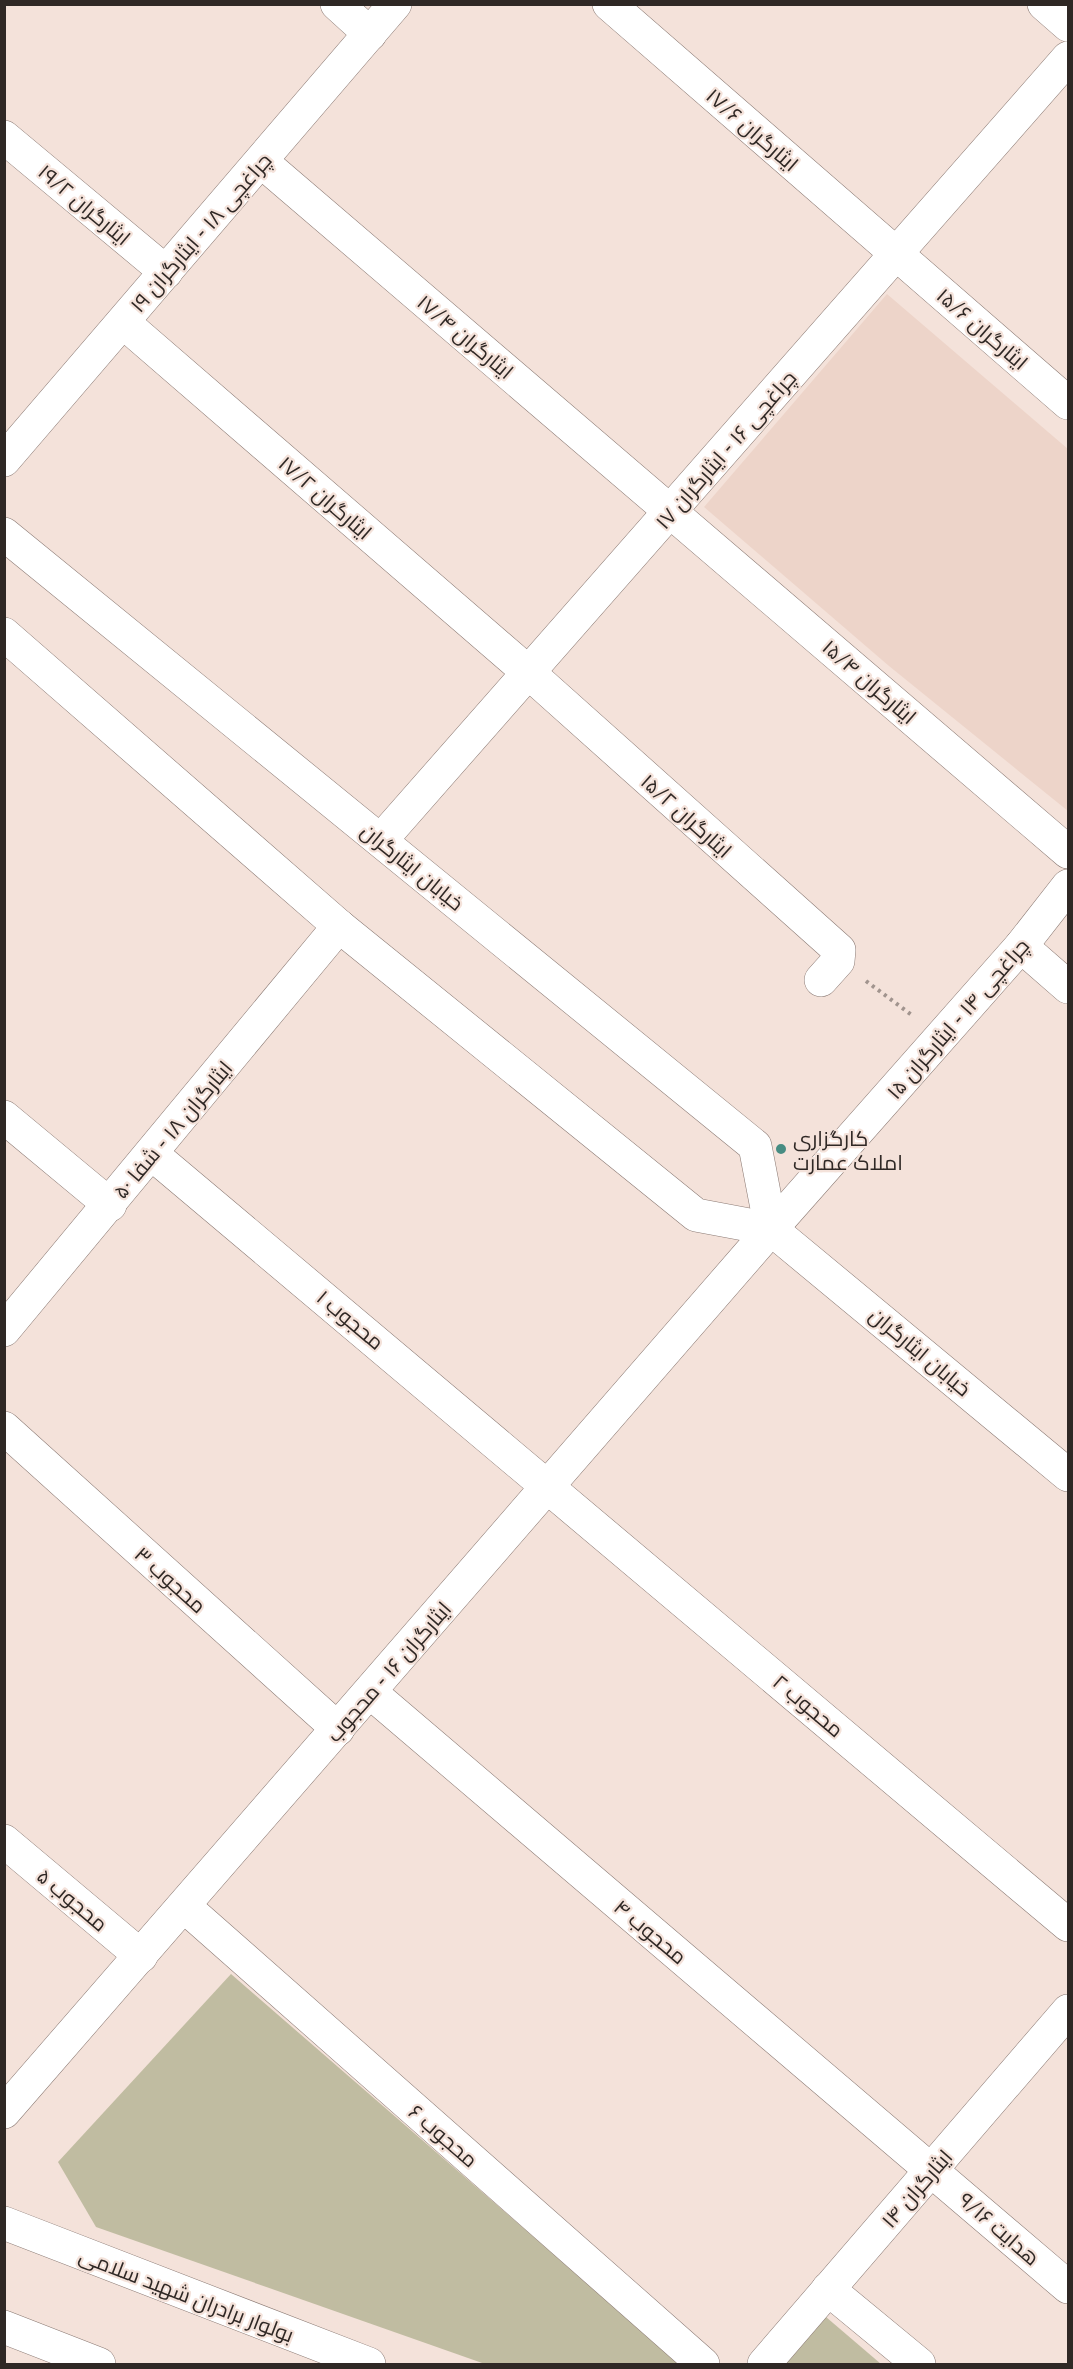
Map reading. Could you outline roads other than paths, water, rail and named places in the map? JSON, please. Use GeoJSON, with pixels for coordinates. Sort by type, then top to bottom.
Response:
{"type":"FeatureCollection","features":[{"type":"Feature","properties":{"kind":"street"},"geometry":{"type":"LineString","coordinates":[[337,4],[370,33]]}},
{"type":"Feature","properties":{"kind":"street","name":"چراغچی ۱۸ - ایثارگران ۱۹"},"geometry":{"type":"LineString","coordinates":[[4,460],[395,4]]}},
{"type":"Feature","properties":{"kind":"street","name":"ایثارگران ۱۷/۶"},"geometry":{"type":"LineString","coordinates":[[609,4],[897,253]]}},
{"type":"Feature","properties":{"kind":"street"},"geometry":{"type":"LineString","coordinates":[[1044,4],[1068,26]]}},
{"type":"Feature","properties":{"kind":"street","name":"چراغچی ۱۶ - ایثارگران ۱۷"},"geometry":{"type":"LineString","coordinates":[[381,840],[1068,58]]}},
{"type":"Feature","properties":{"kind":"street","name":"ایثارگران ۱۹/۲"},"geometry":{"type":"LineString","coordinates":[[4,137],[166,272]]}},
{"type":"Feature","properties":{"kind":"street","name":"ایثارگران ۱۷/۴"},"geometry":{"type":"LineString","coordinates":[[261,161],[672,510]]}},
{"type":"Feature","properties":{"kind":"street","name":"ایثارگران ۱۵/۶"},"geometry":{"type":"LineString","coordinates":[[897,253],[1068,403]]}},
{"type":"Feature","properties":{"kind":"street","name":"ایثارگران ۱۷/۲"},"geometry":{"type":"LineString","coordinates":[[123,322],[528,672]]}},
{"type":"Feature","properties":{"kind":"street","name":"ایثارگران ۱۵/۴"},"geometry":{"type":"LineString","coordinates":[[672,510],[1068,852]]}},
{"type":"Feature","properties":{"kind":"street","name":"خیابان ایثارگران"},"geometry":{"type":"LineString","coordinates":[[4,534],[755,1146],[771,1229]]}},
{"type":"Feature","properties":{"kind":"street","name":"خیابان ایثارگران"},"geometry":{"type":"LineString","coordinates":[[4,634],[339,926],[696,1215],[771,1229],[1068,1475]]}},
{"type":"Feature","properties":{"kind":"street","name":"ایثارگران ۱۵/۲"},"geometry":{"type":"LineString","coordinates":[[528,672],[839,950],[830,970]]}},
{"type":"Feature","properties":{"kind":"street","name":"چراغچی ۱۴ - ایثارگران ۱۵"},"geometry":{"type":"LineString","coordinates":[[771,1229],[1021,946],[1068,886]]}},
{"type":"Feature","properties":{"kind":"street","name":"ایثارگران ۱۸ - شفا ۵۰"},"geometry":{"type":"LineString","coordinates":[[4,1330],[110,1205],[339,926]]}},
{"type":"Feature","properties":{"kind":"street"},"geometry":{"type":"LineString","coordinates":[[1021,946],[1068,987]]}},
{"type":"Feature","properties":{"kind":"street"},"geometry":{"type":"LineString","coordinates":[[4,1117],[110,1205]]}},
{"type":"Feature","properties":{"kind":"street","name":"محجوب ۱"},"geometry":{"type":"LineString","coordinates":[[152,1154],[549,1485]]}},
{"type":"Feature","properties":{"kind":"street","name":"ایثارگران ۱۶ - محجوب"},"geometry":{"type":"LineString","coordinates":[[4,2112],[771,1229]]}},
{"type":"Feature","properties":{"kind":"street","name":"محجوب ۳"},"geometry":{"type":"LineString","coordinates":[[4,1428],[338,1729]]}},
{"type":"Feature","properties":{"kind":"street","name":"محجوب ۲"},"geometry":{"type":"LineString","coordinates":[[549,1485],[1068,1925]]}},
{"type":"Feature","properties":{"kind":"street","name":"محجوب ۴"},"geometry":{"type":"LineString","coordinates":[[370,1692],[932,2169]]}},
{"type":"Feature","properties":{"kind":"street","name":"محجوب ۵"},"geometry":{"type":"LineString","coordinates":[[4,1841],[141,1956]]}},
{"type":"Feature","properties":{"kind":"street","name":"محجوب ۶"},"geometry":{"type":"LineString","coordinates":[[184,1906],[703,2364]]}},
{"type":"Feature","properties":{"kind":"street","name":"ایثارگران ۱۴"},"geometry":{"type":"LineString","coordinates":[[764,2364],[1068,2011]]}},
{"type":"Feature","properties":{"kind":"street","name":"هدایت ۹/۱۶"},"geometry":{"type":"LineString","coordinates":[[932,2169],[1068,2287]]}},
{"type":"Feature","properties":{"kind":"street","name":"بولوار برادران شهید سلامی"},"geometry":{"type":"LineString","coordinates":[[4,2223],[369,2364]]}},
{"type":"Feature","properties":{"kind":"street"},"geometry":{"type":"LineString","coordinates":[[828,2289],[919,2364]]}},
{"type":"Feature","properties":{"kind":"street"},"geometry":{"type":"LineString","coordinates":[[4,2327],[99,2364]]}},
{"type":"Feature","properties":{"kind":"place","name":"کارگزاری املاک عمارت"},"geometry":{"type":"Point","coordinates":[781,1149]}}]}
